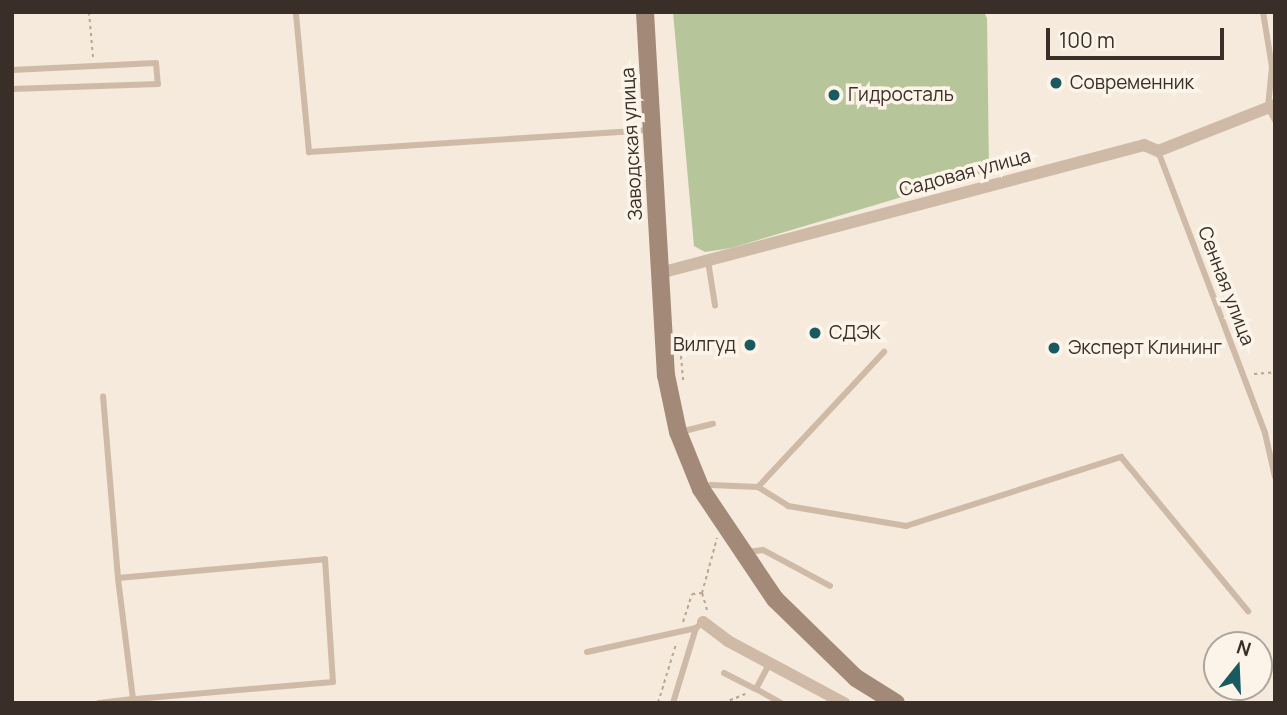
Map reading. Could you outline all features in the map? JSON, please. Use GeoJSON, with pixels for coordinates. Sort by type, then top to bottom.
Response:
{"type":"FeatureCollection","features":[{"type":"Feature","properties":{"kind":"main road","name":"Заводская улица"},"geometry":{"type":"LineString","coordinates":[[645,12],[666,375],[678,432],[701,489],[775,599],[847,670],[896,703]]}},
{"type":"Feature","properties":{"kind":"street","name":"Садовая улица"},"geometry":{"type":"LineString","coordinates":[[660,273],[1144,145],[1158,151],[1271,106]]}},
{"type":"Feature","properties":{"kind":"street"},"geometry":{"type":"LineString","coordinates":[[703,626],[844,703]]}},
{"type":"Feature","properties":{"kind":"lane"},"geometry":{"type":"LineString","coordinates":[[1263,12],[1272,67],[1271,106],[1275,120]]}},
{"type":"Feature","properties":{"kind":"lane"},"geometry":{"type":"LineString","coordinates":[[296,14],[309,152],[652,130]]}},
{"type":"Feature","properties":{"kind":"lane"},"geometry":{"type":"LineString","coordinates":[[12,70],[156,62],[158,84],[12,89]]}},
{"type":"Feature","properties":{"kind":"lane","name":"Сенная улица"},"geometry":{"type":"LineString","coordinates":[[1158,151],[1265,433],[1275,477]]}},
{"type":"Feature","properties":{"kind":"lane"},"geometry":{"type":"LineString","coordinates":[[713,257],[715,305]]}},
{"type":"Feature","properties":{"kind":"lane"},"geometry":{"type":"LineString","coordinates":[[758,487],[884,352]]}},
{"type":"Feature","properties":{"kind":"lane"},"geometry":{"type":"LineString","coordinates":[[103,397],[118,578],[133,699]]}},
{"type":"Feature","properties":{"kind":"lane"},"geometry":{"type":"LineString","coordinates":[[678,432],[713,424]]}},
{"type":"Feature","properties":{"kind":"lane"},"geometry":{"type":"LineString","coordinates":[[701,489],[711,485],[758,487],[788,506],[906,526],[1121,457],[1248,611]]}},
{"type":"Feature","properties":{"kind":"lane"},"geometry":{"type":"LineString","coordinates":[[742,552],[763,550],[830,586]]}},
{"type":"Feature","properties":{"kind":"lane"},"geometry":{"type":"LineString","coordinates":[[99,703],[333,682],[326,559],[118,578]]}},
{"type":"Feature","properties":{"kind":"lane"},"geometry":{"type":"LineString","coordinates":[[587,652],[703,626]]}},
{"type":"Feature","properties":{"kind":"lane"},"geometry":{"type":"LineString","coordinates":[[673,703],[703,626]]}},
{"type":"Feature","properties":{"kind":"lane"},"geometry":{"type":"LineString","coordinates":[[756,689],[771,662]]}},
{"type":"Feature","properties":{"kind":"lane"},"geometry":{"type":"LineString","coordinates":[[724,673],[782,703]]}},
{"type":"Feature","properties":{"kind":"path"},"geometry":{"type":"LineString","coordinates":[[89,12],[94,65]]}},
{"type":"Feature","properties":{"kind":"path"},"geometry":{"type":"LineString","coordinates":[[1243,374],[1275,373]]}},
{"type":"Feature","properties":{"kind":"path"},"geometry":{"type":"LineString","coordinates":[[703,626],[702,593],[718,534]]}},
{"type":"Feature","properties":{"kind":"path"},"geometry":{"type":"LineString","coordinates":[[658,703],[692,594],[702,593]]}},
{"type":"Feature","properties":{"kind":"path"},"geometry":{"type":"LineString","coordinates":[[723,703],[756,689]]}},
{"type":"Feature","properties":{"kind":"green space","name":"Гидросталь"},"geometry":{"type":"Polygon","coordinates":[[[673,12],[984,12],[987,18],[989,171],[731,248],[705,252],[694,246],[673,12]]]}},
{"type":"Feature","properties":{"kind":"place","name":"Современник"},"geometry":{"type":"Point","coordinates":[1056,83]}},
{"type":"Feature","properties":{"kind":"place","name":"Гидросталь"},"geometry":{"type":"Point","coordinates":[834,95]}},
{"type":"Feature","properties":{"kind":"place","name":"СДЭК"},"geometry":{"type":"Point","coordinates":[815,333]}},
{"type":"Feature","properties":{"kind":"place","name":"Вилгуд"},"geometry":{"type":"Point","coordinates":[750,345]}},
{"type":"Feature","properties":{"kind":"place","name":"Эксперт Клининг"},"geometry":{"type":"Point","coordinates":[1054,348]}}]}
